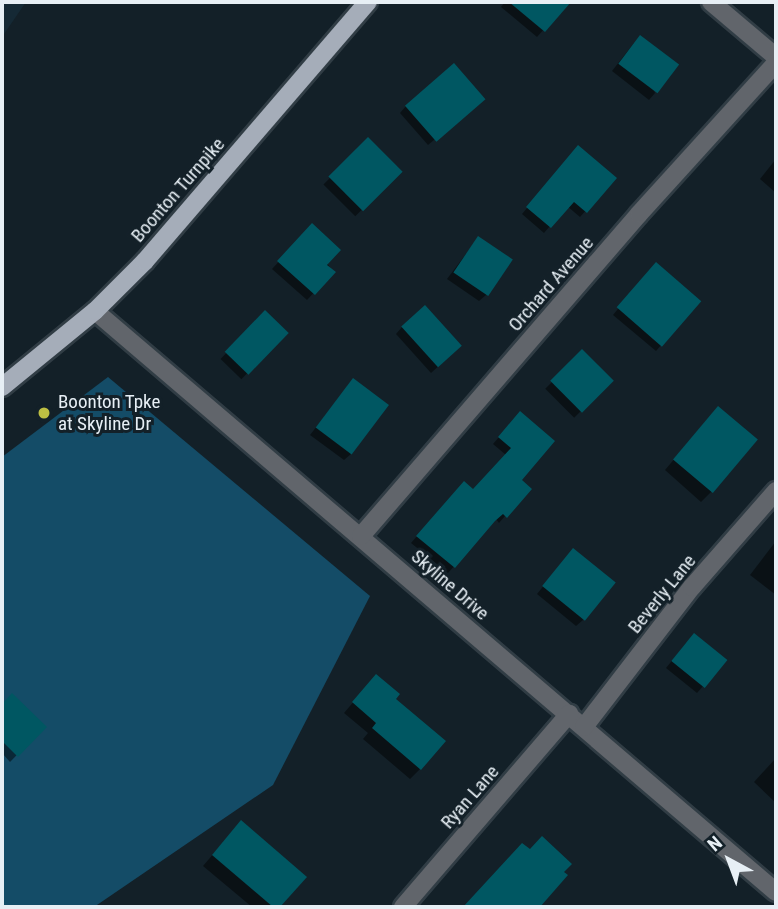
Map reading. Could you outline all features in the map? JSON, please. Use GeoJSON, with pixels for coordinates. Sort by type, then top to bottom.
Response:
{"type":"FeatureCollection","features":[{"type":"Feature","properties":{"kind":"main road","name":"Boonton Turnpike"},"geometry":{"type":"LineString","coordinates":[[2,387],[95,311],[145,261],[368,2]]}},
{"type":"Feature","properties":{"kind":"street"},"geometry":{"type":"LineString","coordinates":[[711,2],[776,57]]}},
{"type":"Feature","properties":{"kind":"street","name":"Orchard Avenue"},"geometry":{"type":"LineString","coordinates":[[361,536],[639,214],[776,63]]}},
{"type":"Feature","properties":{"kind":"street","name":"Skyline Drive"},"geometry":{"type":"LineString","coordinates":[[95,311],[776,892]]}},
{"type":"Feature","properties":{"kind":"street","name":"Beverly Lane"},"geometry":{"type":"LineString","coordinates":[[584,727],[692,587],[776,491]]}},
{"type":"Feature","properties":{"kind":"street","name":"Ryan Lane"},"geometry":{"type":"LineString","coordinates":[[403,907],[569,715]]}},
{"type":"Feature","properties":{"kind":"shaded area"},"geometry":{"type":"Polygon","coordinates":[[[2,2],[26,2],[2,37],[2,2]]]}},
{"type":"Feature","properties":{"kind":"shaded area"},"geometry":{"type":"Polygon","coordinates":[[[108,377],[370,596],[273,785],[94,907],[2,907],[2,457],[108,377]]]}},
{"type":"Feature","properties":{"kind":"building"},"geometry":{"type":"Polygon","coordinates":[[[509,2],[571,2],[545,32],[509,2]]]}},
{"type":"Feature","properties":{"kind":"building"},"geometry":{"type":"Polygon","coordinates":[[[640,35],[679,64],[657,93],[618,64],[640,35]]]}},
{"type":"Feature","properties":{"kind":"building"},"geometry":{"type":"Polygon","coordinates":[[[454,63],[485,99],[436,142],[405,106],[454,63]]]}},
{"type":"Feature","properties":{"kind":"building"},"geometry":{"type":"Polygon","coordinates":[[[368,137],[403,172],[363,211],[328,177],[368,137]]]}},
{"type":"Feature","properties":{"kind":"building"},"geometry":{"type":"Polygon","coordinates":[[[578,145],[617,178],[587,213],[574,202],[551,228],[526,207],[578,145]]]}},
{"type":"Feature","properties":{"kind":"building"},"geometry":{"type":"Polygon","coordinates":[[[312,223],[341,250],[327,265],[336,272],[315,295],[277,261],[312,223]]]}},
{"type":"Feature","properties":{"kind":"building"},"geometry":{"type":"Polygon","coordinates":[[[478,236],[513,259],[488,296],[453,272],[478,236]]]}},
{"type":"Feature","properties":{"kind":"building"},"geometry":{"type":"Polygon","coordinates":[[[656,262],[701,301],[662,347],[617,307],[656,262]]]}},
{"type":"Feature","properties":{"kind":"building"},"geometry":{"type":"Polygon","coordinates":[[[425,305],[462,346],[438,367],[401,326],[425,305]]]}},
{"type":"Feature","properties":{"kind":"building"},"geometry":{"type":"Polygon","coordinates":[[[265,310],[289,333],[248,375],[225,352],[265,310]]]}},
{"type":"Feature","properties":{"kind":"building"},"geometry":{"type":"Polygon","coordinates":[[[582,349],[614,381],[582,413],[550,381],[582,349]]]}},
{"type":"Feature","properties":{"kind":"building"},"geometry":{"type":"Polygon","coordinates":[[[353,378],[389,405],[352,455],[316,428],[353,378]]]}},
{"type":"Feature","properties":{"kind":"building"},"geometry":{"type":"Polygon","coordinates":[[[718,406],[758,439],[713,493],[673,460],[718,406]]]}},
{"type":"Feature","properties":{"kind":"building"},"geometry":{"type":"Polygon","coordinates":[[[520,411],[555,441],[522,480],[532,489],[507,518],[503,514],[495,521],[455,568],[416,536],[464,481],[473,489],[511,448],[498,437],[520,411]]]}},
{"type":"Feature","properties":{"kind":"building"},"geometry":{"type":"Polygon","coordinates":[[[573,548],[616,583],[585,621],[542,586],[573,548]]]}},
{"type":"Feature","properties":{"kind":"building"},"geometry":{"type":"Polygon","coordinates":[[[694,633],[727,660],[705,688],[671,661],[694,633]]]}},
{"type":"Feature","properties":{"kind":"building"},"geometry":{"type":"Polygon","coordinates":[[[376,674],[400,694],[396,699],[446,741],[421,770],[372,728],[376,723],[352,702],[376,674]]]}},
{"type":"Feature","properties":{"kind":"building"},"geometry":{"type":"Polygon","coordinates":[[[12,693],[47,727],[18,757],[2,741],[2,704],[12,693]]]}},
{"type":"Feature","properties":{"kind":"building"},"geometry":{"type":"Polygon","coordinates":[[[241,820],[307,877],[280,907],[273,907],[212,855],[241,820]]]}},
{"type":"Feature","properties":{"kind":"building"},"geometry":{"type":"Polygon","coordinates":[[[542,836],[572,864],[564,872],[568,875],[540,907],[463,907],[522,843],[530,849],[542,836]]]}},
{"type":"Feature","properties":{"kind":"place","name":"Boonton Tpke at Skyline Dr"},"geometry":{"type":"Point","coordinates":[44,413]}}]}
